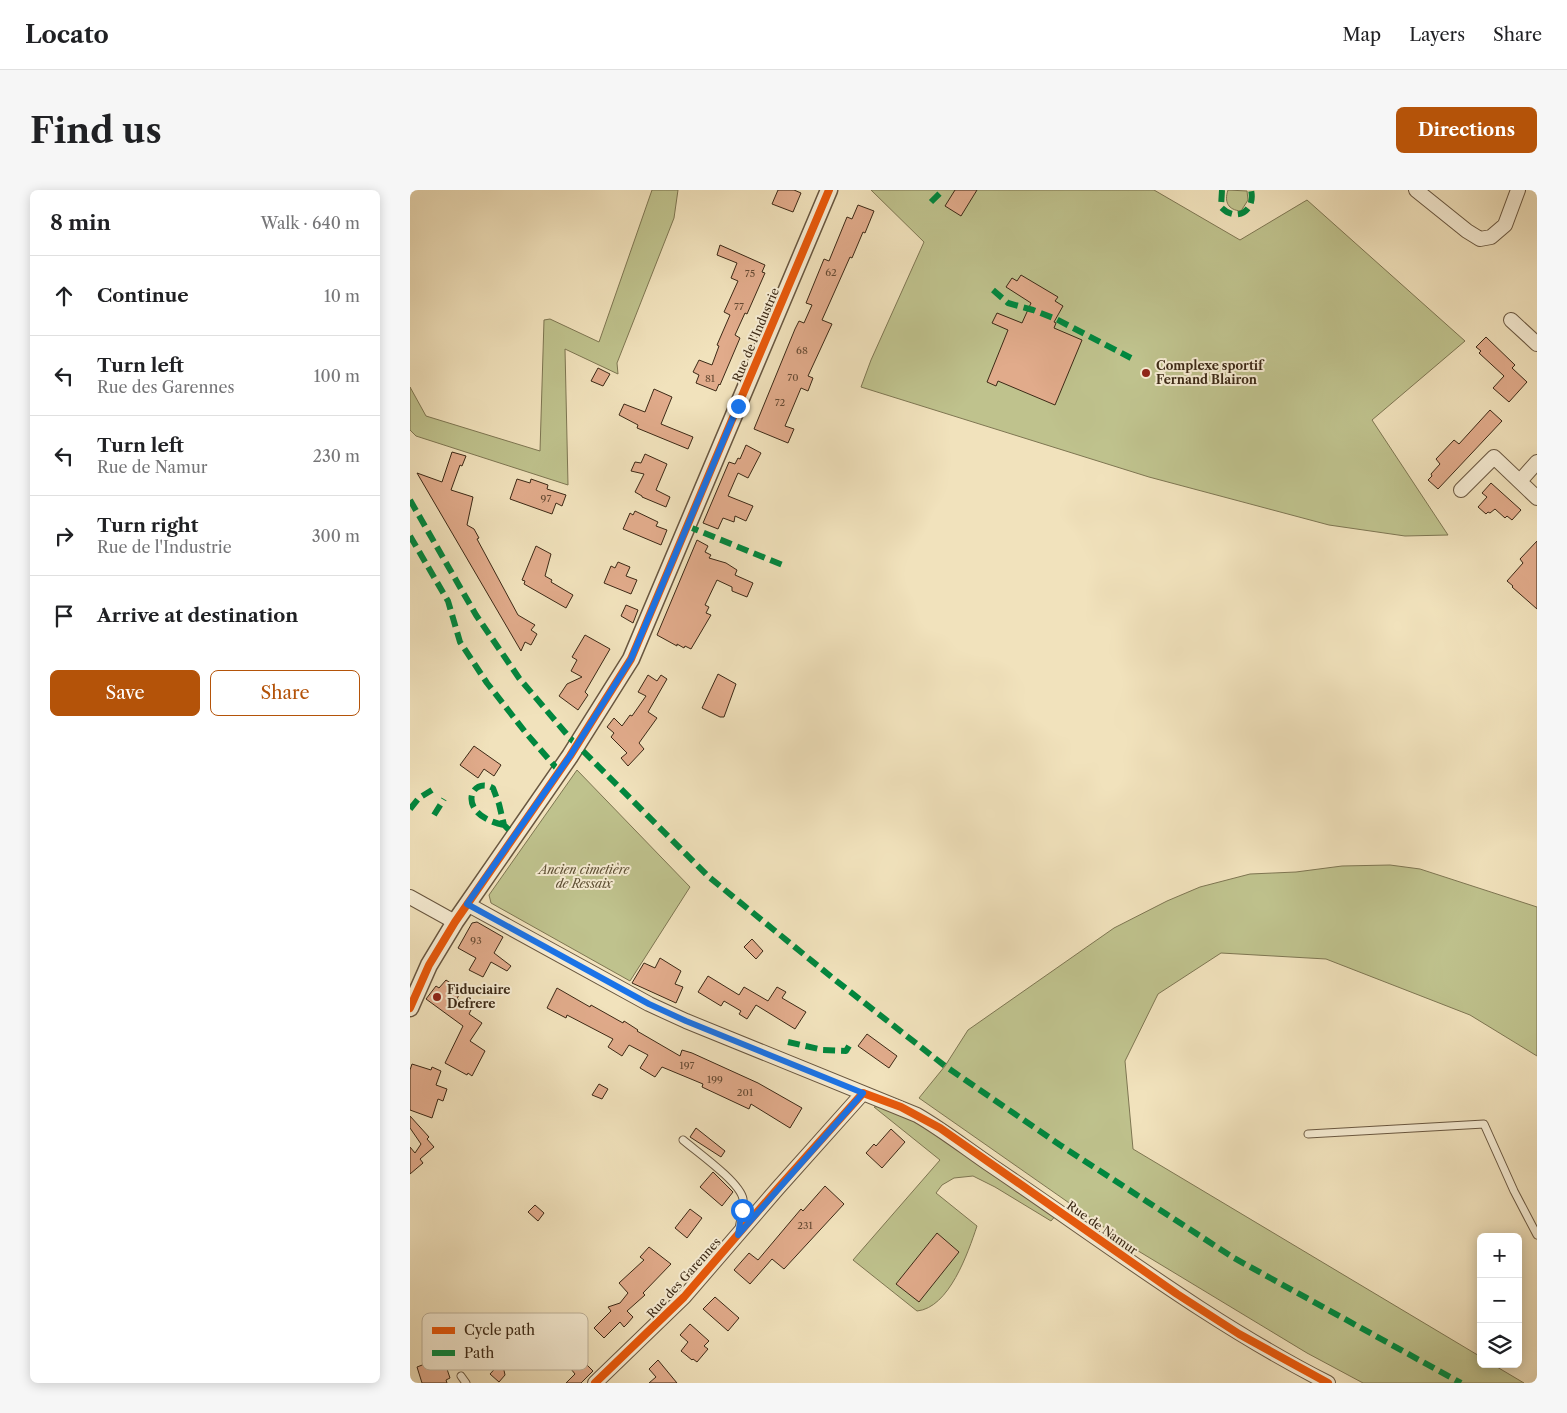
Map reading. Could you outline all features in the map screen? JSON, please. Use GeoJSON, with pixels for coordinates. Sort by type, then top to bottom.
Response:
{"type":"FeatureCollection","features":[{"type":"Feature","properties":{"kind":"street","name":"Rue de l'Industrie"},"geometry":{"type":"LineString","coordinates":[[410,1008],[428,965],[455,922],[570,756],[631,659],[829,190]]}},
{"type":"Feature","properties":{"kind":"street"},"geometry":{"type":"LineString","coordinates":[[1416,190],[1467,231],[1480,239],[1491,238],[1506,225],[1518,190]]}},
{"type":"Feature","properties":{"kind":"street"},"geometry":{"type":"LineString","coordinates":[[1511,320],[1537,344]]}},
{"type":"Feature","properties":{"kind":"street"},"geometry":{"type":"LineString","coordinates":[[1461,490],[1494,457],[1537,498]]}},
{"type":"Feature","properties":{"kind":"street"},"geometry":{"type":"LineString","coordinates":[[1520,481],[1537,462]]}},
{"type":"Feature","properties":{"kind":"street"},"geometry":{"type":"LineString","coordinates":[[410,897],[455,922]]}},
{"type":"Feature","properties":{"kind":"street","name":"Rue de Namur"},"geometry":{"type":"LineString","coordinates":[[467,904],[649,1004],[686,1021],[901,1107],[940,1128],[1177,1294],[1239,1334],[1328,1383]]}},
{"type":"Feature","properties":{"kind":"street","name":"Rue des Garennes"},"geometry":{"type":"LineString","coordinates":[[595,1383],[669,1314],[863,1093]]}},
{"type":"Feature","properties":{"kind":"lane"},"geometry":{"type":"LineString","coordinates":[[1308,1134],[1484,1124],[1514,1192],[1537,1235]]}},
{"type":"Feature","properties":{"kind":"lane"},"geometry":{"type":"LineString","coordinates":[[682,1140],[725,1175],[740,1191],[743,1199],[738,1235]]}},
{"type":"Feature","properties":{"kind":"lane"},"geometry":{"type":"LineString","coordinates":[[461,1376],[466,1383]]}},
{"type":"Feature","properties":{"kind":"green space"},"geometry":{"type":"Polygon","coordinates":[[[652,190],[678,190],[674,218],[617,363],[618,374],[565,349],[568,485],[416,436],[410,430],[410,387],[426,416],[540,451],[544,320],[550,319],[599,342],[652,190]]]}},
{"type":"Feature","properties":{"kind":"green space","name":"Complexe sportif Fernand Blairon"},"geometry":{"type":"Polygon","coordinates":[[[871,190],[1154,190],[1240,240],[1307,200],[1465,341],[1372,420],[1448,535],[1405,536],[1329,525],[1149,477],[861,387],[871,360],[924,242],[871,190]]]}},
{"type":"Feature","properties":{"kind":"green space"},"geometry":{"type":"Polygon","coordinates":[[[1228,190],[1247,191],[1248,200],[1241,211],[1233,209],[1228,205],[1228,190]]]}},
{"type":"Feature","properties":{"kind":"green space","name":"Ancien cimetière de Ressaix"},"geometry":{"type":"Polygon","coordinates":[[[577,770],[690,887],[630,981],[491,903],[489,895],[577,770]]]}},
{"type":"Feature","properties":{"kind":"green space"},"geometry":{"type":"Polygon","coordinates":[[[1390,865],[1420,869],[1537,907],[1537,1056],[1470,1015],[1326,959],[1221,953],[1158,994],[1125,1061],[1133,1149],[1477,1355],[1477,1368],[1499,1368],[1524,1383],[1363,1383],[1307,1353],[1135,1249],[919,1098],[945,1066],[968,1030],[1114,928],[1167,901],[1200,887],[1250,874],[1296,872],[1342,866],[1390,865]]]}},
{"type":"Feature","properties":{"kind":"green space"},"geometry":{"type":"Polygon","coordinates":[[[887,1105],[911,1117],[1057,1214],[1051,1221],[973,1176],[954,1178],[942,1185],[936,1193],[977,1226],[956,1278],[948,1290],[928,1308],[917,1311],[853,1260],[940,1160],[874,1107],[887,1105]]]}},
{"type":"Feature","properties":{"kind":"building"},"geometry":{"type":"Polygon","coordinates":[[[778,190],[794,190],[801,193],[793,212],[772,204],[778,190]]]}},
{"type":"Feature","properties":{"kind":"building"},"geometry":{"type":"Polygon","coordinates":[[[955,190],[977,190],[961,216],[945,206],[955,190]]]}},
{"type":"Feature","properties":{"kind":"building"},"geometry":{"type":"Polygon","coordinates":[[[858,205],[874,211],[852,258],[850,257],[822,320],[832,324],[808,376],[813,378],[808,391],[801,388],[785,426],[794,429],[788,443],[754,429],[795,329],[799,321],[804,323],[812,305],[806,303],[824,259],[829,261],[847,217],[852,219],[858,205]]]}},
{"type":"Feature","properties":{"kind":"building"},"geometry":{"type":"Polygon","coordinates":[[[720,245],[765,265],[762,272],[765,273],[747,314],[745,313],[735,335],[740,338],[716,391],[696,383],[699,375],[693,372],[699,360],[712,365],[719,346],[717,345],[730,315],[724,312],[738,281],[731,278],[737,263],[717,255],[720,245]]]}},
{"type":"Feature","properties":{"kind":"building"},"geometry":{"type":"Polygon","coordinates":[[[1021,275],[1058,297],[1055,301],[1063,306],[1054,322],[1056,323],[1054,328],[1082,340],[1055,405],[998,381],[996,386],[987,382],[1008,330],[992,323],[997,313],[1022,323],[1031,303],[1006,287],[1012,278],[1017,281],[1021,275]]]}},
{"type":"Feature","properties":{"kind":"building"},"geometry":{"type":"Polygon","coordinates":[[[1486,337],[1515,365],[1512,368],[1527,382],[1509,402],[1493,388],[1504,376],[1479,353],[1481,351],[1476,347],[1486,337]]]}},
{"type":"Feature","properties":{"kind":"building"},"geometry":{"type":"Polygon","coordinates":[[[598,368],[610,374],[603,386],[591,381],[598,368]]]}},
{"type":"Feature","properties":{"kind":"building"},"geometry":{"type":"Polygon","coordinates":[[[654,389],[672,397],[661,424],[693,437],[688,449],[637,428],[638,425],[619,415],[624,404],[645,412],[654,389]]]}},
{"type":"Feature","properties":{"kind":"building"},"geometry":{"type":"Polygon","coordinates":[[[1490,410],[1502,421],[1438,489],[1428,480],[1440,464],[1436,459],[1454,440],[1459,444],[1490,410]]]}},
{"type":"Feature","properties":{"kind":"building"},"geometry":{"type":"Polygon","coordinates":[[[746,445],[761,453],[748,478],[738,473],[728,496],[753,506],[746,521],[735,516],[734,522],[723,518],[718,529],[703,523],[729,462],[735,464],[738,458],[740,459],[746,445]]]}},
{"type":"Feature","properties":{"kind":"building"},"geometry":{"type":"Polygon","coordinates":[[[452,452],[466,456],[462,466],[460,465],[451,490],[473,497],[467,525],[474,529],[479,538],[477,539],[518,615],[535,625],[531,630],[537,634],[531,645],[525,642],[521,651],[417,473],[442,482],[452,452]]]}},
{"type":"Feature","properties":{"kind":"building"},"geometry":{"type":"Polygon","coordinates":[[[645,454],[667,464],[656,490],[670,497],[666,507],[635,492],[644,474],[631,471],[635,462],[641,463],[645,454]]]}},
{"type":"Feature","properties":{"kind":"building"},"geometry":{"type":"Polygon","coordinates":[[[517,479],[530,483],[531,479],[548,485],[547,489],[566,495],[562,506],[556,503],[552,514],[510,499],[517,479]]]}},
{"type":"Feature","properties":{"kind":"building"},"geometry":{"type":"Polygon","coordinates":[[[1491,483],[1521,510],[1512,520],[1507,516],[1505,518],[1495,509],[1486,514],[1478,507],[1487,497],[1482,493],[1491,483]]]}},
{"type":"Feature","properties":{"kind":"building"},"geometry":{"type":"Polygon","coordinates":[[[635,511],[658,522],[656,526],[667,530],[661,545],[623,529],[630,513],[633,515],[635,511]]]}},
{"type":"Feature","properties":{"kind":"building"},"geometry":{"type":"Polygon","coordinates":[[[697,540],[708,546],[705,552],[711,555],[709,558],[726,563],[737,570],[735,575],[753,583],[747,597],[732,591],[732,587],[717,580],[705,605],[709,607],[706,613],[711,615],[691,649],[677,644],[677,646],[657,635],[697,540]]]}},
{"type":"Feature","properties":{"kind":"building"},"geometry":{"type":"Polygon","coordinates":[[[1537,541],[1537,609],[1507,581],[1523,563],[1520,559],[1537,541]]]}},
{"type":"Feature","properties":{"kind":"building"},"geometry":{"type":"Polygon","coordinates":[[[536,546],[551,554],[545,576],[552,580],[551,582],[573,595],[566,608],[524,584],[525,581],[522,580],[536,546]]]}},
{"type":"Feature","properties":{"kind":"building"},"geometry":{"type":"Polygon","coordinates":[[[618,562],[630,567],[626,576],[637,580],[631,594],[604,583],[611,566],[615,568],[618,562]]]}},
{"type":"Feature","properties":{"kind":"building"},"geometry":{"type":"Polygon","coordinates":[[[626,605],[638,610],[633,623],[621,616],[626,605]]]}},
{"type":"Feature","properties":{"kind":"building"},"geometry":{"type":"Polygon","coordinates":[[[585,635],[610,649],[585,692],[588,695],[578,710],[559,696],[567,684],[582,677],[571,671],[577,660],[572,657],[585,635]]]}},
{"type":"Feature","properties":{"kind":"building"},"geometry":{"type":"Polygon","coordinates":[[[718,674],[736,684],[724,717],[720,717],[702,708],[718,674]]]}},
{"type":"Feature","properties":{"kind":"building"},"geometry":{"type":"Polygon","coordinates":[[[648,675],[657,681],[661,675],[667,679],[648,712],[657,718],[639,743],[644,749],[628,766],[621,758],[627,753],[611,737],[614,733],[607,727],[614,718],[622,726],[630,715],[632,716],[646,696],[638,692],[648,675]]]}},
{"type":"Feature","properties":{"kind":"building"},"geometry":{"type":"Polygon","coordinates":[[[474,746],[501,765],[494,776],[484,769],[478,778],[460,765],[474,746]]]}},
{"type":"Feature","properties":{"kind":"building"},"geometry":{"type":"Polygon","coordinates":[[[477,922],[503,937],[494,953],[511,966],[507,971],[491,962],[483,977],[469,970],[476,958],[458,948],[472,923],[477,922]]]}},
{"type":"Feature","properties":{"kind":"building"},"geometry":{"type":"Polygon","coordinates":[[[752,939],[763,951],[756,959],[744,947],[752,939]]]}},
{"type":"Feature","properties":{"kind":"building"},"geometry":{"type":"Polygon","coordinates":[[[660,958],[681,971],[675,984],[683,987],[676,1003],[632,983],[644,963],[655,968],[660,958]]]}},
{"type":"Feature","properties":{"kind":"building"},"geometry":{"type":"Polygon","coordinates":[[[708,976],[739,995],[744,987],[768,1001],[777,987],[786,992],[782,998],[806,1012],[795,1029],[756,1005],[747,1019],[739,1014],[741,1011],[724,1001],[721,1006],[698,992],[708,976]]]}},
{"type":"Feature","properties":{"kind":"building"},"geometry":{"type":"Polygon","coordinates":[[[446,980],[461,990],[457,999],[471,1010],[469,1014],[482,1023],[470,1041],[485,1051],[472,1076],[445,1063],[463,1026],[426,999],[436,986],[439,988],[446,980]]]}},
{"type":"Feature","properties":{"kind":"building"},"geometry":{"type":"Polygon","coordinates":[[[557,988],[590,1007],[591,1005],[623,1023],[624,1021],[637,1031],[680,1056],[682,1050],[692,1053],[758,1083],[802,1108],[790,1128],[751,1104],[749,1109],[702,1087],[703,1084],[662,1067],[655,1077],[640,1068],[648,1055],[629,1045],[622,1056],[608,1047],[613,1039],[567,1015],[566,1018],[547,1008],[557,988]]]}},
{"type":"Feature","properties":{"kind":"building"},"geometry":{"type":"Polygon","coordinates":[[[867,1034],[897,1056],[889,1068],[858,1046],[867,1034]]]}},
{"type":"Feature","properties":{"kind":"building"},"geometry":{"type":"Polygon","coordinates":[[[412,1064],[431,1070],[432,1067],[441,1071],[436,1085],[447,1089],[443,1101],[438,1099],[432,1118],[410,1110],[410,1070],[412,1064]]]}},
{"type":"Feature","properties":{"kind":"building"},"geometry":{"type":"Polygon","coordinates":[[[599,1084],[608,1089],[602,1099],[592,1095],[599,1084]]]}},
{"type":"Feature","properties":{"kind":"building"},"geometry":{"type":"Polygon","coordinates":[[[410,1116],[429,1137],[427,1139],[434,1147],[420,1159],[423,1163],[410,1174],[410,1147],[415,1153],[421,1144],[410,1128],[410,1116]]]}},
{"type":"Feature","properties":{"kind":"building"},"geometry":{"type":"Polygon","coordinates":[[[696,1128],[725,1151],[721,1157],[690,1137],[696,1128]]]}},
{"type":"Feature","properties":{"kind":"building"},"geometry":{"type":"Polygon","coordinates":[[[891,1129],[905,1142],[882,1168],[866,1153],[874,1144],[876,1146],[891,1129]]]}},
{"type":"Feature","properties":{"kind":"building"},"geometry":{"type":"Polygon","coordinates":[[[713,1172],[733,1192],[722,1206],[700,1187],[713,1172]]]}},
{"type":"Feature","properties":{"kind":"building"},"geometry":{"type":"Polygon","coordinates":[[[825,1186],[844,1204],[784,1269],[772,1259],[750,1284],[734,1270],[749,1253],[758,1260],[801,1209],[803,1211],[825,1186]]]}},
{"type":"Feature","properties":{"kind":"building"},"geometry":{"type":"Polygon","coordinates":[[[535,1205],[544,1213],[538,1221],[528,1212],[535,1205]]]}},
{"type":"Feature","properties":{"kind":"building"},"geometry":{"type":"Polygon","coordinates":[[[690,1209],[702,1218],[687,1238],[675,1228],[690,1209]]]}},
{"type":"Feature","properties":{"kind":"building"},"geometry":{"type":"Polygon","coordinates":[[[937,1233],[959,1252],[919,1302],[896,1284],[937,1233]]]}},
{"type":"Feature","properties":{"kind":"building"},"geometry":{"type":"Polygon","coordinates":[[[649,1247],[671,1264],[643,1293],[645,1295],[627,1311],[633,1317],[627,1324],[624,1327],[620,1322],[604,1338],[594,1328],[611,1311],[608,1307],[620,1303],[628,1293],[619,1283],[644,1260],[640,1257],[649,1247]]]}},
{"type":"Feature","properties":{"kind":"building"},"geometry":{"type":"Polygon","coordinates":[[[715,1297],[739,1318],[728,1331],[703,1309],[715,1297]]]}},
{"type":"Feature","properties":{"kind":"building"},"geometry":{"type":"Polygon","coordinates":[[[690,1324],[709,1341],[704,1346],[708,1349],[697,1362],[681,1351],[688,1342],[680,1335],[690,1324]]]}},
{"type":"Feature","properties":{"kind":"building"},"geometry":{"type":"Polygon","coordinates":[[[658,1360],[677,1383],[649,1383],[656,1377],[649,1369],[658,1360]]]}},
{"type":"Feature","properties":{"kind":"building"},"geometry":{"type":"Polygon","coordinates":[[[422,1365],[422,1370],[447,1370],[450,1378],[446,1380],[447,1383],[422,1383],[417,1367],[422,1365]]]}},
{"type":"Feature","properties":{"kind":"building"},"geometry":{"type":"Polygon","coordinates":[[[588,1366],[593,1371],[581,1383],[566,1383],[575,1374],[572,1370],[588,1370],[588,1366]]]}},
{"type":"Feature","properties":{"kind":"building"},"geometry":{"type":"Polygon","coordinates":[[[494,1370],[504,1370],[505,1375],[499,1382],[490,1374],[494,1370]]]}},
{"type":"Feature","properties":{"kind":"marked path"},"geometry":{"type":"LineString","coordinates":[[931,202],[943,190]]}},
{"type":"Feature","properties":{"kind":"marked path"},"geometry":{"type":"LineString","coordinates":[[1222,190],[1221,207],[1233,214],[1238,214],[1248,209],[1251,204],[1251,190]]}},
{"type":"Feature","properties":{"kind":"marked path"},"geometry":{"type":"LineString","coordinates":[[993,290],[1008,303],[1056,319],[1131,358]]}},
{"type":"Feature","properties":{"kind":"marked path"},"geometry":{"type":"LineString","coordinates":[[410,500],[476,615],[519,678],[570,738],[709,877],[945,1066],[1060,1145],[1234,1258],[1461,1383]]}},
{"type":"Feature","properties":{"kind":"marked path"},"geometry":{"type":"LineString","coordinates":[[687,526],[785,566]]}},
{"type":"Feature","properties":{"kind":"marked path"},"geometry":{"type":"LineString","coordinates":[[410,536],[448,601],[460,642],[487,683],[559,771]]}},
{"type":"Feature","properties":{"kind":"marked path"},"geometry":{"type":"LineString","coordinates":[[504,825],[489,820],[478,813],[473,805],[472,798],[473,791],[478,787],[485,785],[493,788],[504,825],[514,835]]}},
{"type":"Feature","properties":{"kind":"marked path"},"geometry":{"type":"LineString","coordinates":[[410,809],[419,798],[432,790]]}},
{"type":"Feature","properties":{"kind":"marked path"},"geometry":{"type":"LineString","coordinates":[[434,815],[444,799]]}},
{"type":"Feature","properties":{"kind":"marked path"},"geometry":{"type":"LineString","coordinates":[[788,1042],[823,1050],[846,1051],[849,1046]]}},
{"type":"Feature","properties":{"kind":"cycle path"},"geometry":{"type":"LineString","coordinates":[[410,1008],[429,965],[455,922],[570,756],[631,659],[829,190]]}},
{"type":"Feature","properties":{"kind":"cycle path"},"geometry":{"type":"LineString","coordinates":[[595,1383],[684,1297],[863,1093],[901,1107],[940,1128],[1177,1294],[1239,1334],[1328,1383]]}},
{"type":"Feature","properties":{"kind":"place","name":"Complexe sportif Fernand Blairon"},"geometry":{"type":"Point","coordinates":[1146,373]}},
{"type":"Feature","properties":{"kind":"place","name":"Fiduciaire Defrere"},"geometry":{"type":"Point","coordinates":[437,997]}},
{"type":"Feature","properties":{"kind":"route"},"geometry":{"type":"LineString","coordinates":[[738,406],[631,659],[570,756],[467,904],[649,1004],[746,1046],[863,1093],[738,1235],[742,1210]]}}]}
